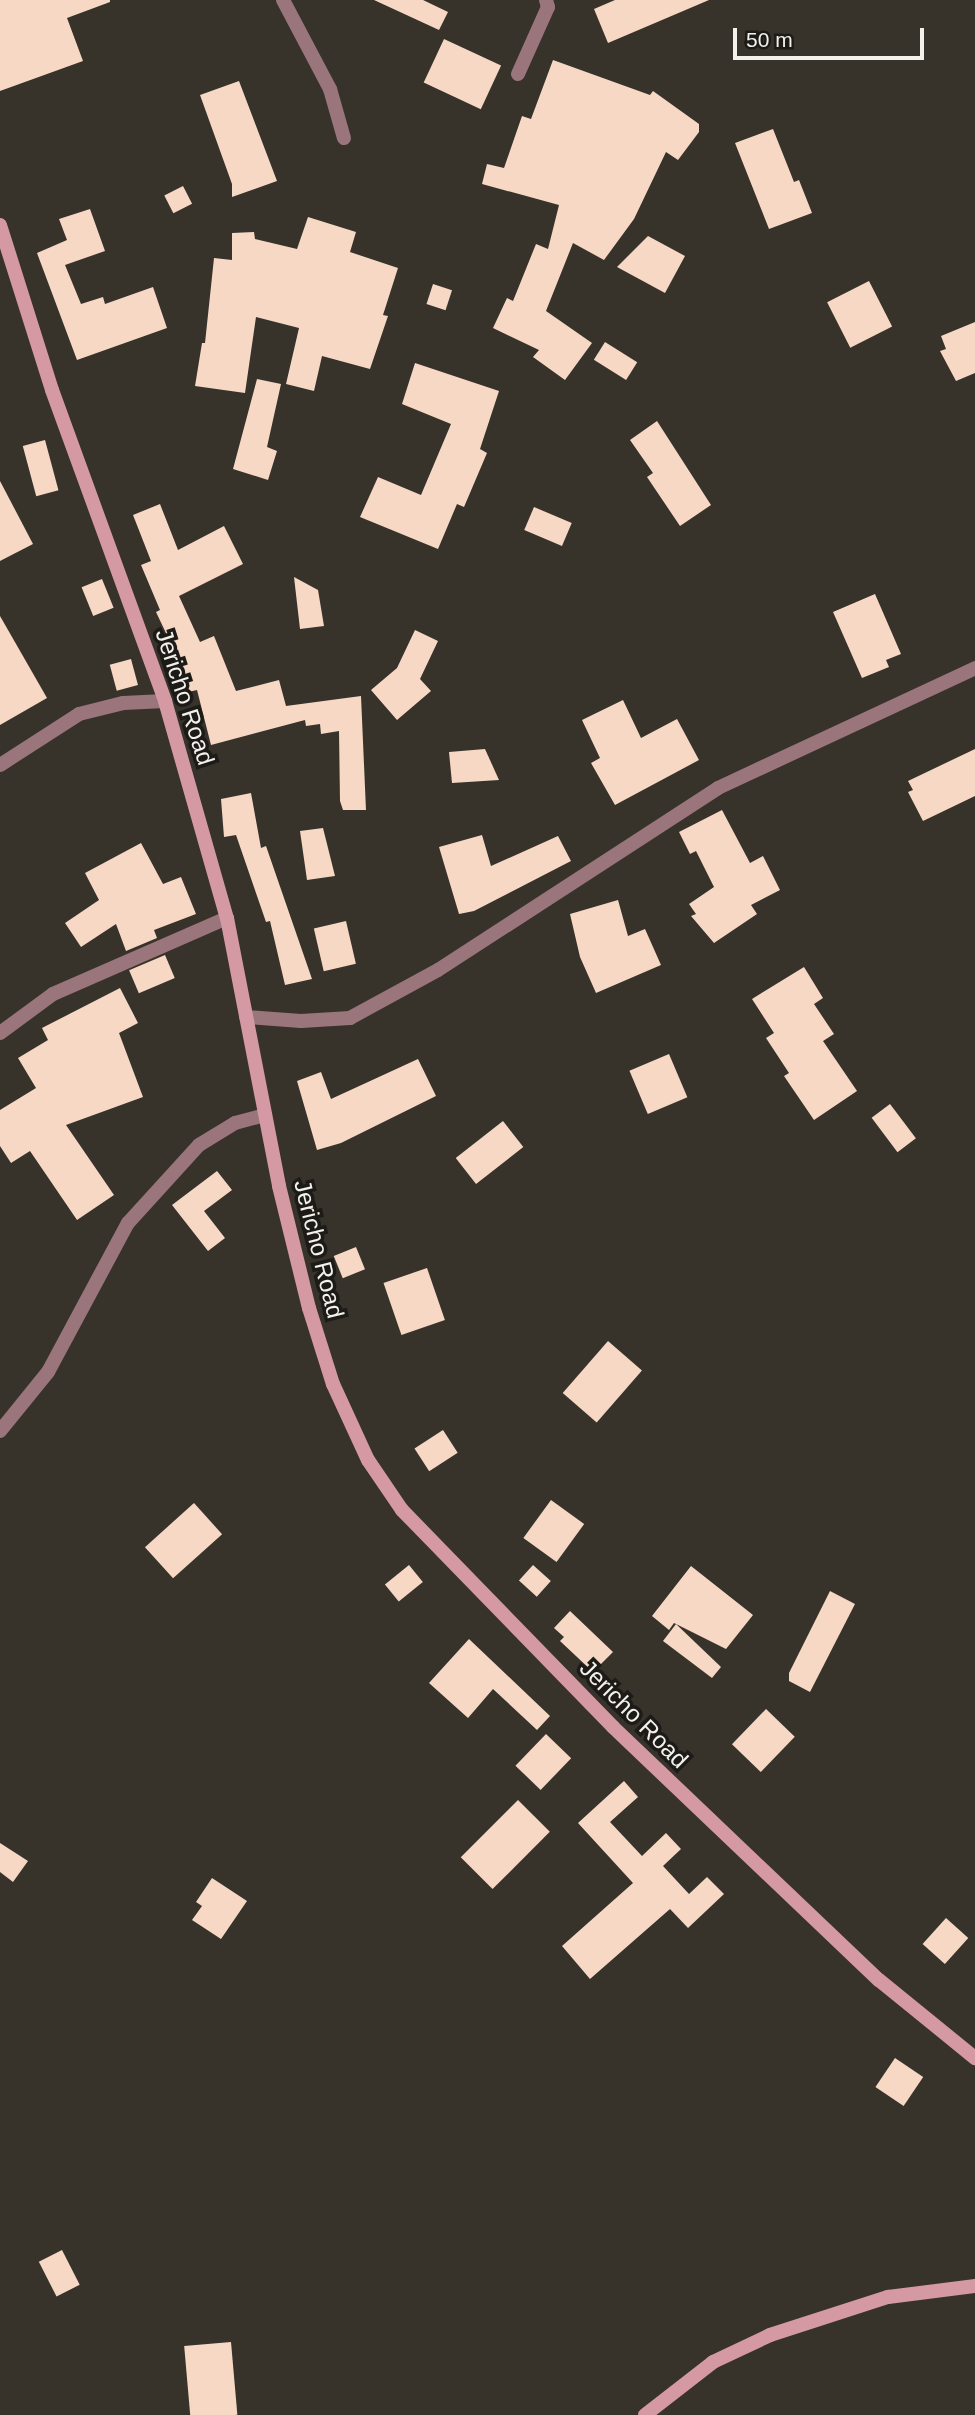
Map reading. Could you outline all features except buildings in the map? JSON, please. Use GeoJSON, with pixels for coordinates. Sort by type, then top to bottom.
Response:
{"type":"FeatureCollection","features":[{"type":"Feature","properties":{"kind":"street"},"geometry":{"type":"LineString","coordinates":[[283,0],[330,89],[345,138]]}},
{"type":"Feature","properties":{"kind":"street"},"geometry":{"type":"LineString","coordinates":[[517,74],[548,7],[546,0]]}},
{"type":"Feature","properties":{"kind":"street","name":"Jericho Road"},"geometry":{"type":"LineString","coordinates":[[0,225],[52,390],[165,701],[227,918],[265,1115],[309,1308],[333,1384],[368,1460],[402,1510],[613,1727],[879,1980],[975,2058]]}},
{"type":"Feature","properties":{"kind":"street"},"geometry":{"type":"LineString","coordinates":[[246,1017],[301,1021],[350,1018],[438,970],[718,788],[975,668]]}},
{"type":"Feature","properties":{"kind":"street"},"geometry":{"type":"LineString","coordinates":[[0,765],[79,714],[123,703],[165,701]]}},
{"type":"Feature","properties":{"kind":"street"},"geometry":{"type":"LineString","coordinates":[[0,1033],[53,994],[227,918]]}},
{"type":"Feature","properties":{"kind":"street"},"geometry":{"type":"LineString","coordinates":[[0,1431],[48,1372],[128,1223],[199,1145],[235,1123],[265,1115]]}},
{"type":"Feature","properties":{"kind":"street"},"geometry":{"type":"LineString","coordinates":[[645,2415],[713,2362],[771,2335],[888,2297],[975,2286]]}}]}
